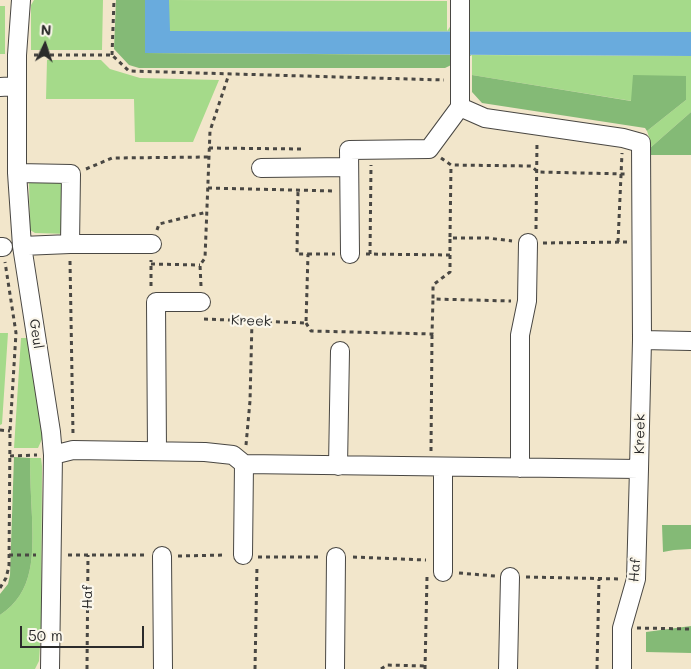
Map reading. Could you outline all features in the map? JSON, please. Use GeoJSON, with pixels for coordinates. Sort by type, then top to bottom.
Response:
{"type":"FeatureCollection","features":[{"type":"Feature","properties":{"kind":"street","name":"Geul"},"geometry":{"type":"LineString","coordinates":[[21,0],[17,55],[9,86],[22,246],[53,455],[50,669]]}},
{"type":"Feature","properties":{"kind":"street"},"geometry":{"type":"LineString","coordinates":[[350,254],[349,150],[429,149],[460,107],[460,0]]}},
{"type":"Feature","properties":{"kind":"street","name":"Kreek"},"geometry":{"type":"LineString","coordinates":[[53,455],[73,450],[156,450],[233,455],[244,464],[437,468],[639,469],[642,340],[642,144],[623,138],[485,118],[460,107]]}},
{"type":"Feature","properties":{"kind":"street"},"geometry":{"type":"LineString","coordinates":[[261,168],[349,168]]}},
{"type":"Feature","properties":{"kind":"street"},"geometry":{"type":"LineString","coordinates":[[17,173],[71,174],[70,244]]}},
{"type":"Feature","properties":{"kind":"street"},"geometry":{"type":"LineString","coordinates":[[520,468],[520,335],[527,301],[532,243]]}},
{"type":"Feature","properties":{"kind":"street"},"geometry":{"type":"LineString","coordinates":[[22,246],[152,244]]}},
{"type":"Feature","properties":{"kind":"street"},"geometry":{"type":"LineString","coordinates":[[156,450],[156,302],[201,310]]}},
{"type":"Feature","properties":{"kind":"street"},"geometry":{"type":"LineString","coordinates":[[642,340],[691,341]]}},
{"type":"Feature","properties":{"kind":"street"},"geometry":{"type":"LineString","coordinates":[[338,466],[340,351]]}},
{"type":"Feature","properties":{"kind":"street"},"geometry":{"type":"LineString","coordinates":[[244,464],[250,556]]}},
{"type":"Feature","properties":{"kind":"street"},"geometry":{"type":"LineString","coordinates":[[435,571],[437,468]]}},
{"type":"Feature","properties":{"kind":"street","name":"Haf"},"geometry":{"type":"LineString","coordinates":[[622,669],[622,628],[636,579],[639,469]]}},
{"type":"Feature","properties":{"kind":"street"},"geometry":{"type":"LineString","coordinates":[[162,556],[163,669]]}},
{"type":"Feature","properties":{"kind":"street"},"geometry":{"type":"LineString","coordinates":[[335,669],[336,557]]}},
{"type":"Feature","properties":{"kind":"street"},"geometry":{"type":"LineString","coordinates":[[508,669],[510,577]]}},
{"type":"Feature","properties":{"kind":"path"},"geometry":{"type":"LineString","coordinates":[[112,55],[114,0]]}},
{"type":"Feature","properties":{"kind":"path"},"geometry":{"type":"LineString","coordinates":[[48,55],[112,55],[129,71],[460,81]]}},
{"type":"Feature","properties":{"kind":"path"},"geometry":{"type":"LineString","coordinates":[[201,310],[200,265],[205,258],[210,131],[229,74]]}},
{"type":"Feature","properties":{"kind":"path"},"geometry":{"type":"LineString","coordinates":[[532,243],[538,172],[537,125]]}},
{"type":"Feature","properties":{"kind":"path"},"geometry":{"type":"LineString","coordinates":[[618,242],[623,138]]}},
{"type":"Feature","properties":{"kind":"path"},"geometry":{"type":"LineString","coordinates":[[209,148],[303,149]]}},
{"type":"Feature","properties":{"kind":"path"},"geometry":{"type":"LineString","coordinates":[[370,254],[372,149]]}},
{"type":"Feature","properties":{"kind":"path"},"geometry":{"type":"LineString","coordinates":[[429,149],[451,166],[531,166],[538,172],[643,175]]}},
{"type":"Feature","properties":{"kind":"path"},"geometry":{"type":"LineString","coordinates":[[71,174],[112,158],[209,157]]}},
{"type":"Feature","properties":{"kind":"path"},"geometry":{"type":"LineString","coordinates":[[437,468],[432,334],[433,285],[450,272],[451,166]]}},
{"type":"Feature","properties":{"kind":"path"},"geometry":{"type":"LineString","coordinates":[[208,188],[349,191]]}},
{"type":"Feature","properties":{"kind":"path"},"geometry":{"type":"LineString","coordinates":[[298,190],[297,254],[450,255]]}},
{"type":"Feature","properties":{"kind":"path"},"geometry":{"type":"LineString","coordinates":[[156,302],[151,296],[151,264],[152,244],[159,224],[207,212]]}},
{"type":"Feature","properties":{"kind":"path"},"geometry":{"type":"LineString","coordinates":[[450,238],[488,238],[532,243],[642,242]]}},
{"type":"Feature","properties":{"kind":"path"},"geometry":{"type":"LineString","coordinates":[[70,244],[73,450]]}},
{"type":"Feature","properties":{"kind":"path"},"geometry":{"type":"LineString","coordinates":[[0,588],[6,578],[9,555],[10,431],[16,333],[2,247]]}},
{"type":"Feature","properties":{"kind":"path"},"geometry":{"type":"LineString","coordinates":[[308,254],[306,323],[310,331],[432,334]]}},
{"type":"Feature","properties":{"kind":"path"},"geometry":{"type":"LineString","coordinates":[[151,264],[200,265]]}},
{"type":"Feature","properties":{"kind":"path"},"geometry":{"type":"LineString","coordinates":[[433,299],[527,301]]}},
{"type":"Feature","properties":{"kind":"path","name":"Kreek"},"geometry":{"type":"LineString","coordinates":[[201,310],[252,321],[306,323]]}},
{"type":"Feature","properties":{"kind":"path"},"geometry":{"type":"LineString","coordinates":[[244,464],[250,402],[252,321]]}},
{"type":"Feature","properties":{"kind":"path"},"geometry":{"type":"LineString","coordinates":[[0,430],[10,431]]}},
{"type":"Feature","properties":{"kind":"path"},"geometry":{"type":"LineString","coordinates":[[10,456],[53,455]]}},
{"type":"Feature","properties":{"kind":"path"},"geometry":{"type":"LineString","coordinates":[[9,555],[26,554]]}},
{"type":"Feature","properties":{"kind":"path","name":"Haf"},"geometry":{"type":"LineString","coordinates":[[87,669],[88,555]]}},
{"type":"Feature","properties":{"kind":"path"},"geometry":{"type":"LineString","coordinates":[[250,556],[255,669]]}},
{"type":"Feature","properties":{"kind":"path"},"geometry":{"type":"LineString","coordinates":[[381,669],[387,665],[425,667],[435,571]]}},
{"type":"Feature","properties":{"kind":"path"},"geometry":{"type":"LineString","coordinates":[[597,669],[599,578]]}},
{"type":"Feature","properties":{"kind":"path"},"geometry":{"type":"LineString","coordinates":[[622,628],[691,629]]}},
{"type":"Feature","properties":{"kind":"green space"},"geometry":{"type":"Polygon","coordinates":[[[34,0],[103,0],[102,50],[31,50],[31,5],[34,0]]]}},
{"type":"Feature","properties":{"kind":"green space"},"geometry":{"type":"Polygon","coordinates":[[[116,0],[145,0],[145,53],[472,55],[445,68],[139,68],[129,65],[114,49],[116,0]]]}},
{"type":"Feature","properties":{"kind":"green space"},"geometry":{"type":"Polygon","coordinates":[[[169,0],[447,1],[447,31],[469,0],[691,0],[691,32],[169,31],[169,0]]]}},
{"type":"Feature","properties":{"kind":"green space"},"geometry":{"type":"Polygon","coordinates":[[[0,6],[5,6],[5,54],[0,54],[0,6]]]}},
{"type":"Feature","properties":{"kind":"green space"},"geometry":{"type":"Polygon","coordinates":[[[472,55],[691,56],[691,112],[650,148],[647,131],[686,100],[632,101],[472,75],[472,55]]]}},
{"type":"Feature","properties":{"kind":"green space"},"geometry":{"type":"Polygon","coordinates":[[[47,60],[101,60],[110,69],[140,78],[219,80],[193,142],[135,142],[134,99],[46,99],[47,60]]]}},
{"type":"Feature","properties":{"kind":"green space"},"geometry":{"type":"Polygon","coordinates":[[[472,75],[631,101],[633,75],[686,76],[686,100],[647,131],[645,128],[482,103],[472,92],[472,75]]]}},
{"type":"Feature","properties":{"kind":"green space"},"geometry":{"type":"Polygon","coordinates":[[[691,112],[691,155],[650,155],[650,148],[691,112]]]}},
{"type":"Feature","properties":{"kind":"green space"},"geometry":{"type":"Polygon","coordinates":[[[64,177],[69,234],[35,233],[30,230],[29,180],[64,177]]]}},
{"type":"Feature","properties":{"kind":"green space"},"geometry":{"type":"Polygon","coordinates":[[[0,333],[8,333],[2,424],[0,425],[0,333]]]}},
{"type":"Feature","properties":{"kind":"green space"},"geometry":{"type":"Polygon","coordinates":[[[21,338],[27,338],[43,437],[38,448],[14,448],[21,338]]]}},
{"type":"Feature","properties":{"kind":"green space"},"geometry":{"type":"Polygon","coordinates":[[[14,457],[30,458],[32,558],[26,584],[20,595],[0,615],[0,594],[8,584],[10,575],[14,457]]]}},
{"type":"Feature","properties":{"kind":"green space"},"geometry":{"type":"Polygon","coordinates":[[[30,458],[41,458],[42,466],[41,630],[39,661],[35,669],[0,669],[0,615],[20,595],[26,584],[32,558],[30,458]]]}},
{"type":"Feature","properties":{"kind":"green space"},"geometry":{"type":"Polygon","coordinates":[[[662,525],[691,525],[691,549],[663,552],[662,525]]]}},
{"type":"Feature","properties":{"kind":"green space"},"geometry":{"type":"Polygon","coordinates":[[[691,626],[691,653],[646,652],[646,632],[691,626]]]}},
{"type":"Feature","properties":{"kind":"water"},"geometry":{"type":"Polygon","coordinates":[[[145,0],[169,0],[170,31],[691,32],[691,56],[145,53],[145,0]]]}}]}
